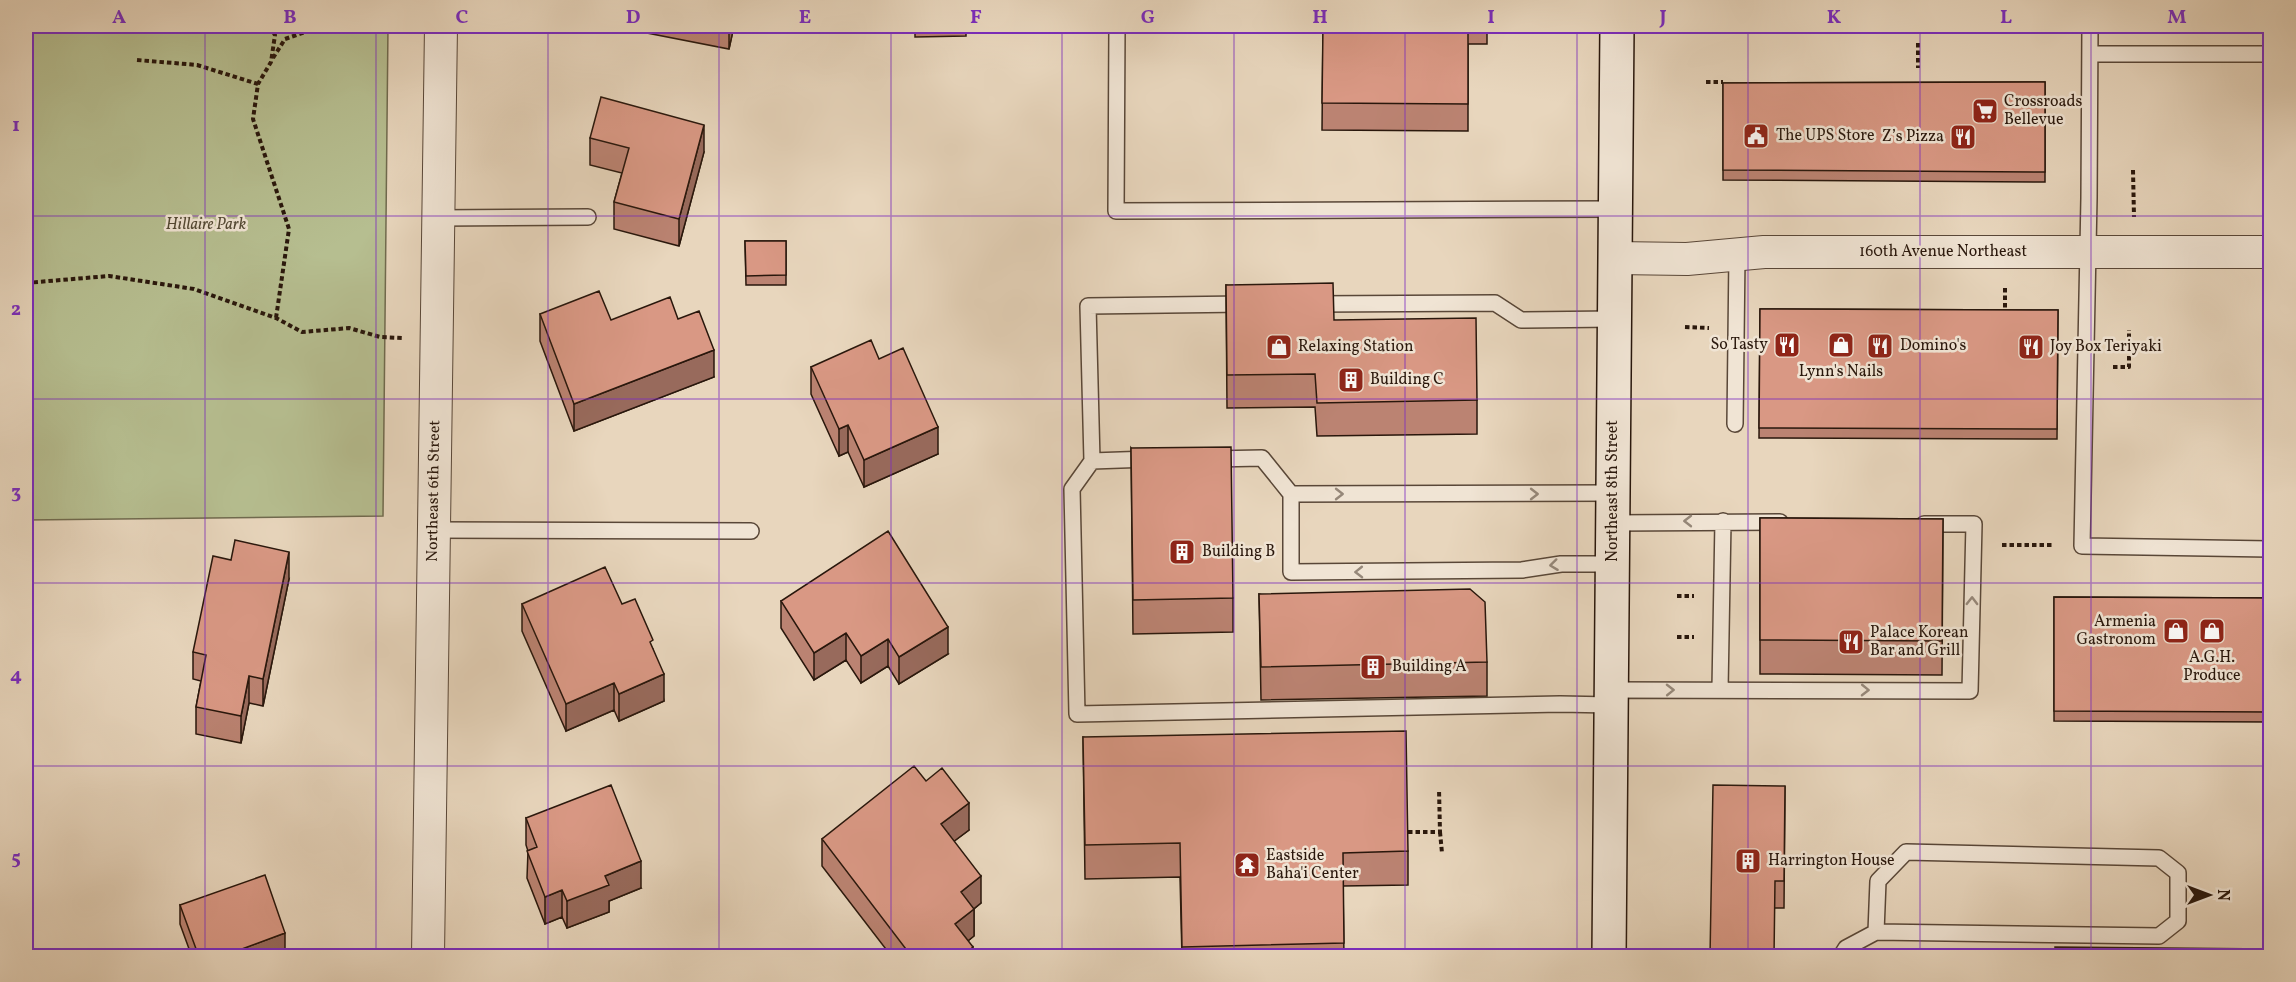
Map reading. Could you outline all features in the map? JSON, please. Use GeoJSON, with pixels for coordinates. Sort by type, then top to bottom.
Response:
{"type":"FeatureCollection","features":[{"type":"Feature","properties":{"kind":"main road","name":"Northeast 8th Street"},"geometry":{"type":"LineString","coordinates":[[1609,957],[1617,26]]}},
{"type":"Feature","properties":{"kind":"street","name":"Northeast 6th Street"},"geometry":{"type":"LineString","coordinates":[[428,957],[441,26]]}},
{"type":"Feature","properties":{"kind":"street","name":"160th Avenue Northeast"},"geometry":{"type":"LineString","coordinates":[[1615,258],[1688,259],[1764,252],[2271,252]]}},
{"type":"Feature","properties":{"kind":"lane"},"geometry":{"type":"LineString","coordinates":[[1117,26],[1116,211],[1616,209]]}},
{"type":"Feature","properties":{"kind":"lane"},"geometry":{"type":"LineString","coordinates":[[2090,26],[2082,546],[2271,549]]}},
{"type":"Feature","properties":{"kind":"lane"},"geometry":{"type":"LineString","coordinates":[[2090,54],[2271,54]]}},
{"type":"Feature","properties":{"kind":"lane"},"geometry":{"type":"LineString","coordinates":[[438,218],[588,217]]}},
{"type":"Feature","properties":{"kind":"lane"},"geometry":{"type":"LineString","coordinates":[[1735,424],[1737,255]]}},
{"type":"Feature","properties":{"kind":"lane"},"geometry":{"type":"LineString","coordinates":[[1297,304],[1495,303],[1521,320],[1614,319]]}},
{"type":"Feature","properties":{"kind":"lane"},"geometry":{"type":"LineString","coordinates":[[1262,304],[1088,306],[1092,461],[1072,489],[1077,714],[1549,704],[1720,689],[1970,691],[1974,524],[1914,524]]}},
{"type":"Feature","properties":{"kind":"lane"},"geometry":{"type":"LineString","coordinates":[[1195,459],[1262,458],[1291,494],[1291,572],[1522,570],[1561,564],[1612,564]]}},
{"type":"Feature","properties":{"kind":"lane"},"geometry":{"type":"LineString","coordinates":[[1092,461],[1161,459]]}},
{"type":"Feature","properties":{"kind":"lane"},"geometry":{"type":"LineString","coordinates":[[1291,494],[1613,508],[1723,521],[1794,522]]}},
{"type":"Feature","properties":{"kind":"lane"},"geometry":{"type":"LineString","coordinates":[[1720,689],[1723,521]]}},
{"type":"Feature","properties":{"kind":"lane"},"geometry":{"type":"LineString","coordinates":[[434,530],[751,531]]}},
{"type":"Feature","properties":{"kind":"lane"},"geometry":{"type":"LineString","coordinates":[[1841,957],[1846,948],[1876,932],[2159,936],[2178,921],[2178,873],[2159,858],[1906,852],[1878,881],[1876,932]]}},
{"type":"Feature","properties":{"kind":"path"},"geometry":{"type":"LineString","coordinates":[[268,26],[275,35],[271,62]]}},
{"type":"Feature","properties":{"kind":"path"},"geometry":{"type":"LineString","coordinates":[[276,318],[289,229],[253,119],[258,84],[285,39],[322,26]]}},
{"type":"Feature","properties":{"kind":"path"},"geometry":{"type":"LineString","coordinates":[[1918,44],[1918,68]]}},
{"type":"Feature","properties":{"kind":"path"},"geometry":{"type":"LineString","coordinates":[[137,60],[197,65],[258,84]]}},
{"type":"Feature","properties":{"kind":"path"},"geometry":{"type":"LineString","coordinates":[[1706,82],[1723,82]]}},
{"type":"Feature","properties":{"kind":"path"},"geometry":{"type":"LineString","coordinates":[[2133,170],[2134,252]]}},
{"type":"Feature","properties":{"kind":"path"},"geometry":{"type":"LineString","coordinates":[[26,283],[109,276],[194,289],[276,318],[302,332],[348,328],[380,338],[392,338]]}},
{"type":"Feature","properties":{"kind":"path"},"geometry":{"type":"LineString","coordinates":[[2005,284],[2005,316]]}},
{"type":"Feature","properties":{"kind":"path"},"geometry":{"type":"LineString","coordinates":[[1685,327],[1716,328]]}},
{"type":"Feature","properties":{"kind":"path"},"geometry":{"type":"LineString","coordinates":[[2108,367],[2129,368],[2129,330]]}},
{"type":"Feature","properties":{"kind":"path"},"geometry":{"type":"LineString","coordinates":[[2013,545],[2051,545]]}},
{"type":"Feature","properties":{"kind":"path"},"geometry":{"type":"LineString","coordinates":[[1439,789],[1442,853]]}},
{"type":"Feature","properties":{"kind":"path"},"geometry":{"type":"LineString","coordinates":[[1408,832],[1440,832]]}},
{"type":"Feature","properties":{"kind":"green space","name":"Hillaire Park"},"geometry":{"type":"Polygon","coordinates":[[[26,26],[388,26],[383,516],[26,520],[26,26]]]}},
{"type":"Feature","properties":{"kind":"building"},"geometry":{"type":"Polygon","coordinates":[[[1323,26],[1468,26],[1468,104],[1322,103],[1323,26]]]}},
{"type":"Feature","properties":{"kind":"building"},"geometry":{"type":"Polygon","coordinates":[[[2045,82],[2045,172],[1723,170],[1723,83],[2045,82]]]}},
{"type":"Feature","properties":{"kind":"building"},"geometry":{"type":"Polygon","coordinates":[[[601,97],[704,125],[679,219],[614,202],[629,148],[590,138],[601,97]]]}},
{"type":"Feature","properties":{"kind":"building"},"geometry":{"type":"Polygon","coordinates":[[[745,241],[786,241],[786,275],[746,276],[745,241]]]}},
{"type":"Feature","properties":{"kind":"building","name":"Building C"},"geometry":{"type":"Polygon","coordinates":[[[1333,283],[1334,320],[1476,318],[1477,400],[1317,403],[1315,374],[1227,375],[1226,285],[1333,283]]]}},
{"type":"Feature","properties":{"kind":"building"},"geometry":{"type":"Polygon","coordinates":[[[599,291],[611,320],[670,297],[678,319],[699,311],[714,350],[574,404],[540,314],[599,291]]]}},
{"type":"Feature","properties":{"kind":"building"},"geometry":{"type":"Polygon","coordinates":[[[1760,309],[2058,310],[2057,429],[1759,428],[1760,309]]]}},
{"type":"Feature","properties":{"kind":"building"},"geometry":{"type":"Polygon","coordinates":[[[871,340],[879,359],[903,348],[938,427],[864,460],[848,425],[839,429],[811,367],[871,340]]]}},
{"type":"Feature","properties":{"kind":"building","name":"Building B"},"geometry":{"type":"Polygon","coordinates":[[[1231,447],[1233,598],[1133,600],[1131,448],[1231,447]]]}},
{"type":"Feature","properties":{"kind":"building","name":"Palace Korean Bar and Grill"},"geometry":{"type":"Polygon","coordinates":[[[1760,518],[1943,519],[1942,641],[1760,640],[1760,518]]]}},
{"type":"Feature","properties":{"kind":"building"},"geometry":{"type":"Polygon","coordinates":[[[888,531],[948,627],[899,657],[888,639],[861,656],[846,633],[814,653],[781,601],[888,531]]]}},
{"type":"Feature","properties":{"kind":"building"},"geometry":{"type":"Polygon","coordinates":[[[235,540],[289,552],[263,679],[249,676],[241,716],[196,707],[206,655],[193,652],[213,556],[231,560],[235,540]]]}},
{"type":"Feature","properties":{"kind":"building"},"geometry":{"type":"Polygon","coordinates":[[[605,567],[622,604],[635,599],[653,640],[650,642],[664,674],[619,694],[614,683],[566,704],[522,604],[605,567]]]}},
{"type":"Feature","properties":{"kind":"building"},"geometry":{"type":"Polygon","coordinates":[[[1470,589],[1485,602],[1487,662],[1261,667],[1259,594],[1470,589]]]}},
{"type":"Feature","properties":{"kind":"building"},"geometry":{"type":"Polygon","coordinates":[[[2054,597],[2271,598],[2271,712],[2054,711],[2054,597]]]}},
{"type":"Feature","properties":{"kind":"building","name":"Eastside Baha'i Center"},"geometry":{"type":"Polygon","coordinates":[[[1406,731],[1408,851],[1343,853],[1344,943],[1182,947],[1180,843],[1085,845],[1083,737],[1406,731]]]}},
{"type":"Feature","properties":{"kind":"building"},"geometry":{"type":"Polygon","coordinates":[[[914,766],[926,781],[942,768],[969,803],[941,824],[981,876],[961,892],[974,909],[955,924],[973,947],[961,957],[936,957],[933,953],[928,957],[912,957],[822,839],[914,766]]]}},
{"type":"Feature","properties":{"kind":"building"},"geometry":{"type":"Polygon","coordinates":[[[611,785],[641,861],[605,876],[609,885],[567,901],[562,890],[545,897],[527,851],[537,847],[526,818],[611,785]]]}},
{"type":"Feature","properties":{"kind":"building","name":"Harrington House"},"geometry":{"type":"Polygon","coordinates":[[[1713,785],[1785,786],[1784,881],[1775,881],[1774,957],[1710,957],[1713,785]]]}},
{"type":"Feature","properties":{"kind":"building"},"geometry":{"type":"Polygon","coordinates":[[[265,875],[285,933],[220,957],[199,957],[180,905],[265,875]]]}},
{"type":"Feature","properties":{"kind":"building"},"geometry":{"type":"Polygon","coordinates":[[[2055,947],[2271,949],[2271,957],[2055,957],[2055,947]]]}},
{"type":"Feature","properties":{"kind":"place","name":"Crossroads Bellevue"},"geometry":{"type":"Point","coordinates":[1985,111]}},
{"type":"Feature","properties":{"kind":"place","name":"The UPS Store"},"geometry":{"type":"Point","coordinates":[1756,136]}},
{"type":"Feature","properties":{"kind":"place","name":"Z’s Pizza"},"geometry":{"type":"Point","coordinates":[1963,137]}},
{"type":"Feature","properties":{"kind":"place","name":"So Tasty"},"geometry":{"type":"Point","coordinates":[1787,345]}},
{"type":"Feature","properties":{"kind":"place","name":"Lynn's Nails"},"geometry":{"type":"Point","coordinates":[1841,345]}},
{"type":"Feature","properties":{"kind":"place","name":"Domino's"},"geometry":{"type":"Point","coordinates":[1880,346]}},
{"type":"Feature","properties":{"kind":"place","name":"Relaxing Station"},"geometry":{"type":"Point","coordinates":[1279,347]}},
{"type":"Feature","properties":{"kind":"place","name":"Joy Box Teriyaki"},"geometry":{"type":"Point","coordinates":[2031,347]}},
{"type":"Feature","properties":{"kind":"place","name":"Building C"},"geometry":{"type":"Point","coordinates":[1351,380]}},
{"type":"Feature","properties":{"kind":"place","name":"Building B"},"geometry":{"type":"Point","coordinates":[1182,552]}},
{"type":"Feature","properties":{"kind":"place","name":"Armenia Gastronom"},"geometry":{"type":"Point","coordinates":[2176,631]}},
{"type":"Feature","properties":{"kind":"place","name":"A.G.H. Produce"},"geometry":{"type":"Point","coordinates":[2212,631]}},
{"type":"Feature","properties":{"kind":"place","name":"Palace Korean Bar and Grill"},"geometry":{"type":"Point","coordinates":[1851,642]}},
{"type":"Feature","properties":{"kind":"place","name":"Building A"},"geometry":{"type":"Point","coordinates":[1373,667]}},
{"type":"Feature","properties":{"kind":"place","name":"Harrington House"},"geometry":{"type":"Point","coordinates":[1748,861]}},
{"type":"Feature","properties":{"kind":"place","name":"Eastside Baha'i Center"},"geometry":{"type":"Point","coordinates":[1247,865]}}]}
